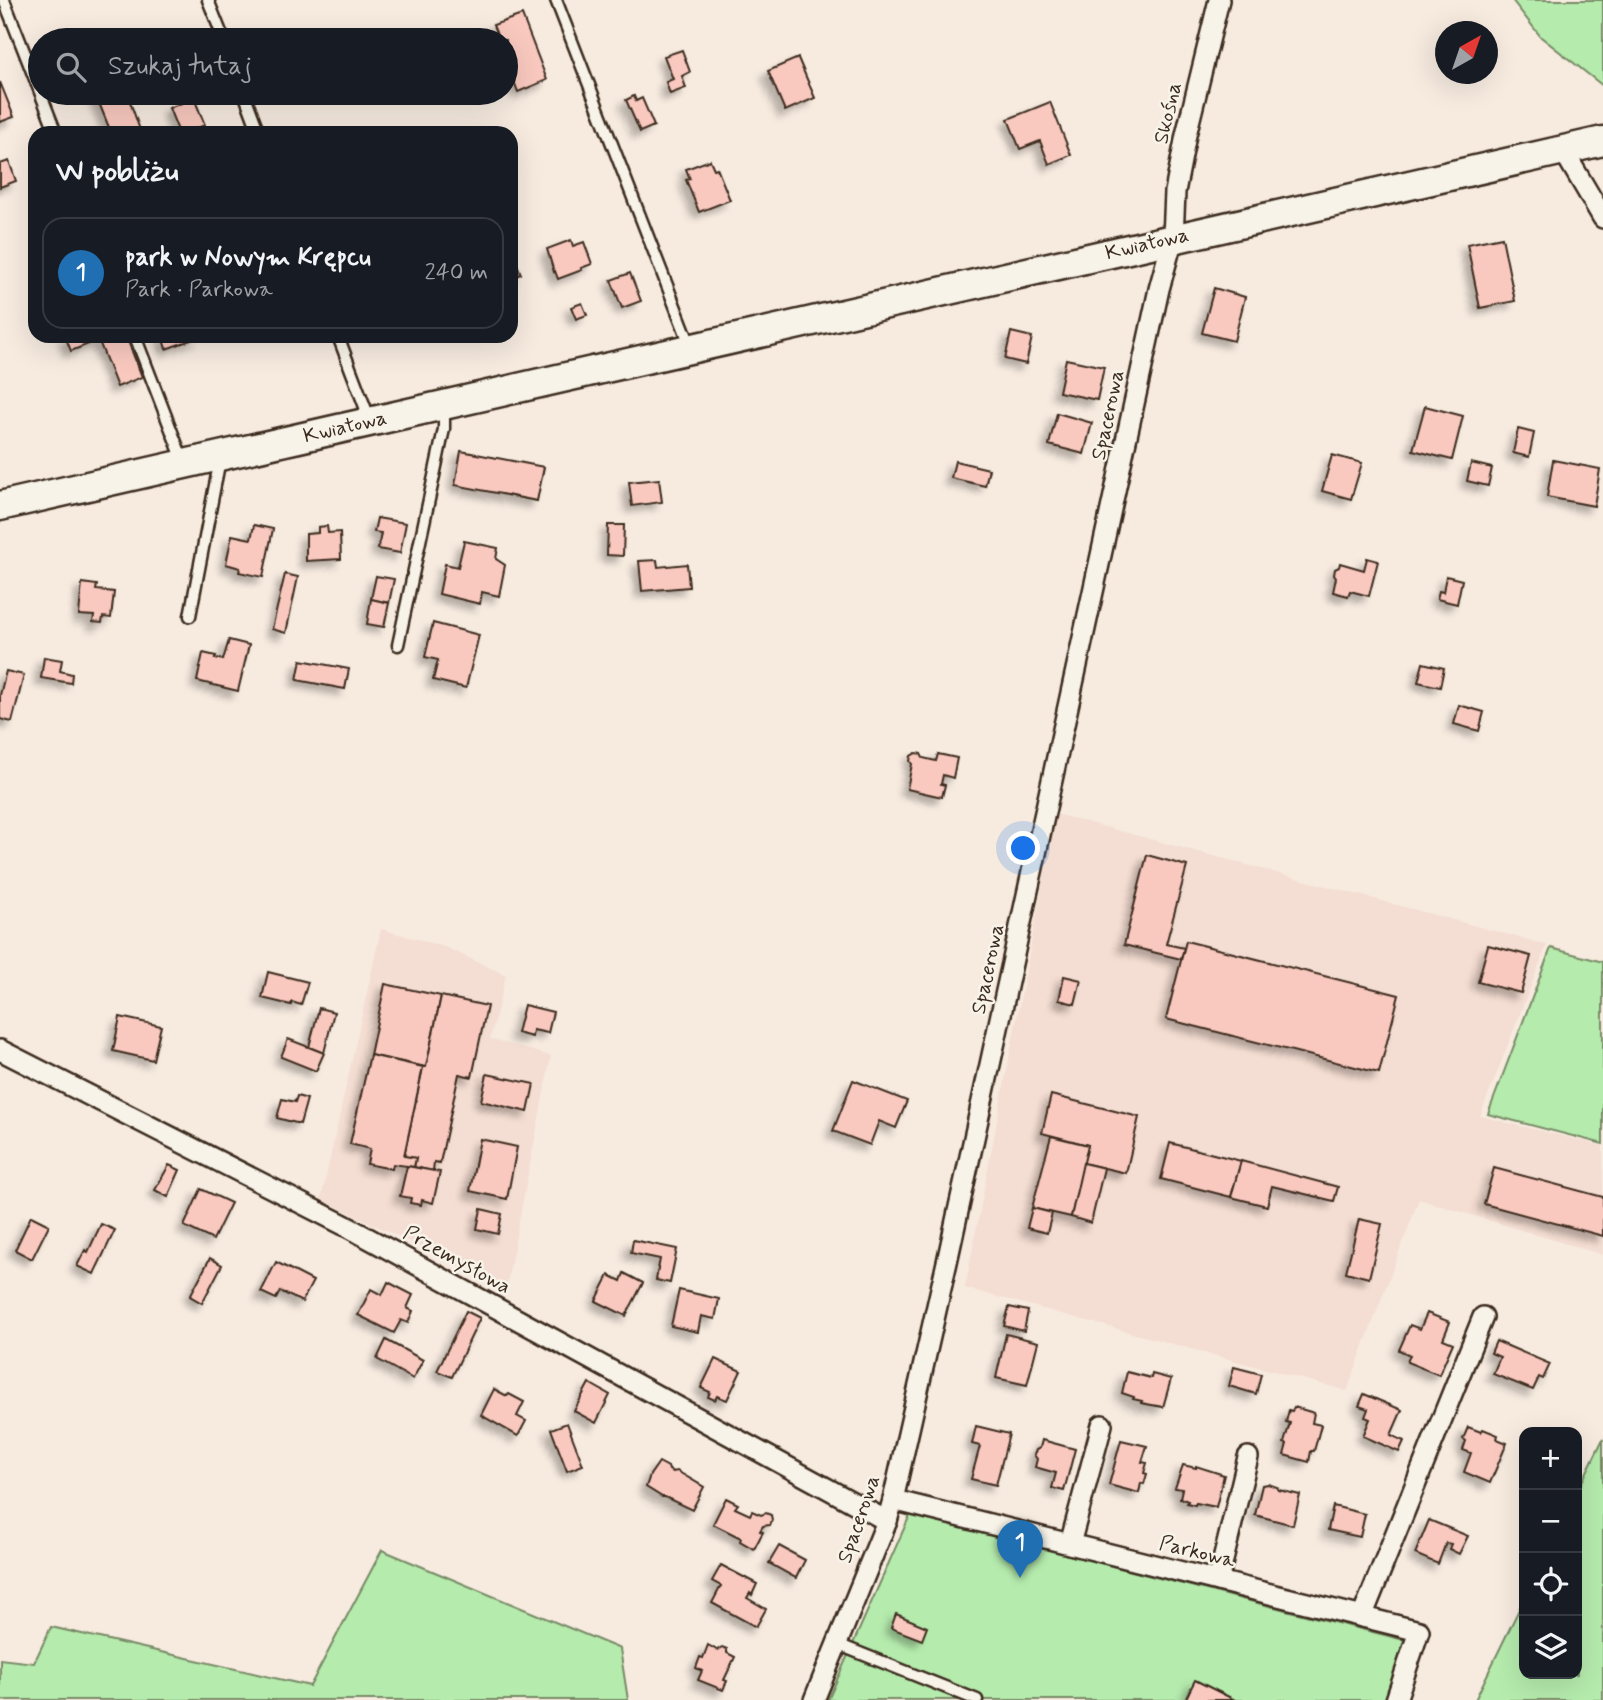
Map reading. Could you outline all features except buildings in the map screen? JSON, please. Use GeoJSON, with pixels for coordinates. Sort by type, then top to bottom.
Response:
{"type":"FeatureCollection","features":[{"type":"Feature","properties":{"kind":"street","name":"Skośna"},"geometry":{"type":"LineString","coordinates":[[1173,238],[1175,191],[1181,157],[1219,0]]}},
{"type":"Feature","properties":{"kind":"street","name":"Kwiatowa"},"geometry":{"type":"LineString","coordinates":[[0,506],[1603,141]]}},
{"type":"Feature","properties":{"kind":"street"},"geometry":{"type":"LineString","coordinates":[[1563,150],[1603,218]]}},
{"type":"Feature","properties":{"kind":"street","name":"Spacerowa"},"geometry":{"type":"LineString","coordinates":[[814,1700],[887,1521],[956,1222],[1159,289],[1173,238]]}},
{"type":"Feature","properties":{"kind":"street","name":"Przemysłowa"},"geometry":{"type":"LineString","coordinates":[[0,1051],[346,1226],[887,1521]]}},
{"type":"Feature","properties":{"kind":"street"},"geometry":{"type":"LineString","coordinates":[[1362,1617],[1483,1317]]}},
{"type":"Feature","properties":{"kind":"street"},"geometry":{"type":"LineString","coordinates":[[1070,1544],[1102,1425]]}},
{"type":"Feature","properties":{"kind":"street"},"geometry":{"type":"LineString","coordinates":[[1218,1581],[1248,1457]]}},
{"type":"Feature","properties":{"kind":"street","name":"Parkowa"},"geometry":{"type":"LineString","coordinates":[[892,1500],[1419,1631],[1396,1700]]}},
{"type":"Feature","properties":{"kind":"lane"},"geometry":{"type":"LineString","coordinates":[[4,0],[28,61]]}},
{"type":"Feature","properties":{"kind":"lane"},"geometry":{"type":"LineString","coordinates":[[208,0],[218,28]]}},
{"type":"Feature","properties":{"kind":"lane"},"geometry":{"type":"LineString","coordinates":[[556,0],[691,348]]}},
{"type":"Feature","properties":{"kind":"lane"},"geometry":{"type":"LineString","coordinates":[[45,105],[53,126]]}},
{"type":"Feature","properties":{"kind":"lane"},"geometry":{"type":"LineString","coordinates":[[248,105],[256,126]]}},
{"type":"Feature","properties":{"kind":"lane"},"geometry":{"type":"LineString","coordinates":[[138,343],[184,463]]}},
{"type":"Feature","properties":{"kind":"lane"},"geometry":{"type":"LineString","coordinates":[[341,343],[371,421]]}},
{"type":"Feature","properties":{"kind":"lane"},"geometry":{"type":"LineString","coordinates":[[398,645],[444,429],[444,404]]}},
{"type":"Feature","properties":{"kind":"lane"},"geometry":{"type":"LineString","coordinates":[[190,616],[221,455]]}},
{"type":"Feature","properties":{"kind":"lane"},"geometry":{"type":"LineString","coordinates":[[837,1644],[977,1700]]}},
{"type":"Feature","properties":{"kind":"shaded area"},"geometry":{"type":"Polygon","coordinates":[[[1056,814],[1547,945],[1480,1116],[1603,1146],[1603,1255],[1419,1199],[1347,1391],[965,1288],[1056,814]]]}},
{"type":"Feature","properties":{"kind":"shaded area"},"geometry":{"type":"Polygon","coordinates":[[[381,929],[445,947],[506,975],[490,1039],[551,1056],[506,1288],[321,1199],[381,929]]]}},
{"type":"Feature","properties":{"kind":"green space"},"geometry":{"type":"Polygon","coordinates":[[[1512,0],[1603,0],[1603,86],[1541,37],[1512,0]]]}},
{"type":"Feature","properties":{"kind":"green space"},"geometry":{"type":"Polygon","coordinates":[[[1551,948],[1603,962],[1603,1144],[1488,1114],[1551,948]]]}},
{"type":"Feature","properties":{"kind":"green space"},"geometry":{"type":"Polygon","coordinates":[[[1603,1439],[1603,1700],[1475,1700],[1519,1609],[1519,1679],[1582,1679],[1582,1482],[1603,1439]]]}},
{"type":"Feature","properties":{"kind":"green space"},"geometry":{"type":"Polygon","coordinates":[[[910,1515],[1408,1641],[1387,1700],[828,1700],[910,1515]]]}},
{"type":"Feature","properties":{"kind":"green space"},"geometry":{"type":"Polygon","coordinates":[[[382,1550],[620,1649],[628,1700],[0,1700],[0,1659],[34,1663],[51,1627],[310,1686],[382,1550]]]}},
{"type":"Feature","properties":{"kind":"place","name":"park w Nowym Krępcu"},"geometry":{"type":"Point","coordinates":[1020,1578]}}]}
